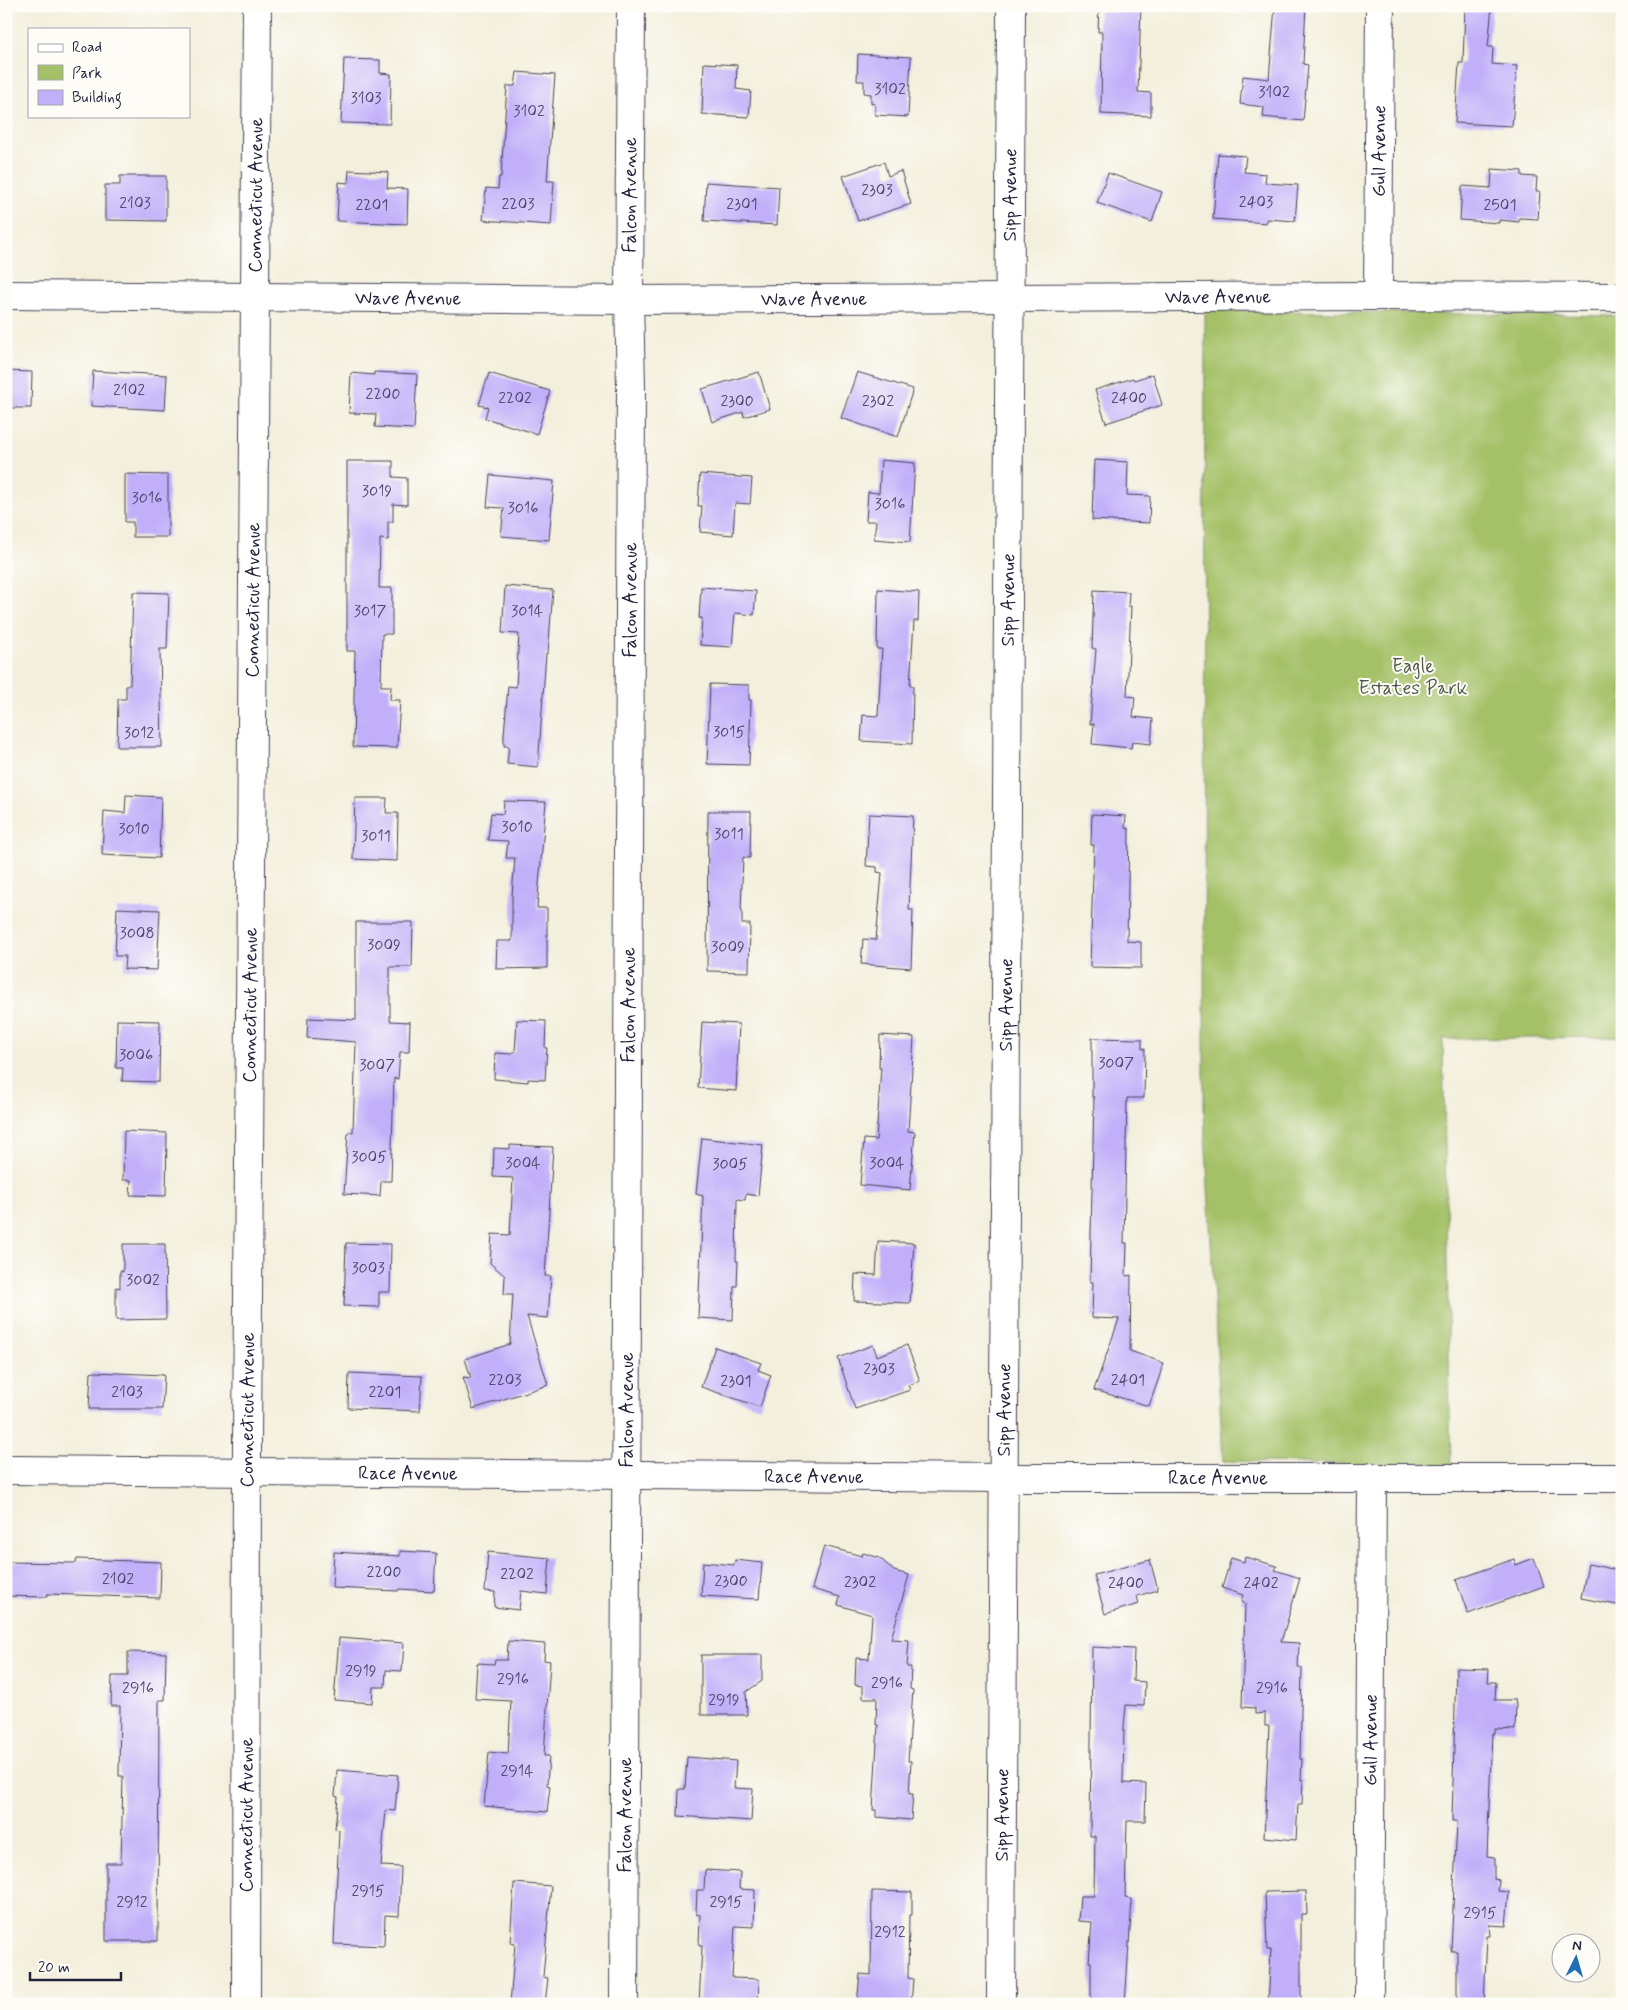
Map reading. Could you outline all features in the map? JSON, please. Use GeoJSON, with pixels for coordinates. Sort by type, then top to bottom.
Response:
{"type":"FeatureCollection","features":[{"type":"Feature","properties":{"kind":"street","name":"Connecticut Avenue"},"geometry":{"type":"LineString","coordinates":[[246,2004],[246,1472],[258,6]]}},
{"type":"Feature","properties":{"kind":"street","name":"Falcon Avenue"},"geometry":{"type":"LineString","coordinates":[[624,2004],[631,6]]}},
{"type":"Feature","properties":{"kind":"street","name":"Sipp Avenue"},"geometry":{"type":"LineString","coordinates":[[1001,2004],[1011,6]]}},
{"type":"Feature","properties":{"kind":"street","name":"Gull Avenue"},"geometry":{"type":"LineString","coordinates":[[1378,296],[1380,6]]}},
{"type":"Feature","properties":{"kind":"street","name":"Wave Avenue"},"geometry":{"type":"LineString","coordinates":[[6,295],[629,300],[1378,296],[1622,297]]}},
{"type":"Feature","properties":{"kind":"street","name":"Race Avenue"},"geometry":{"type":"LineString","coordinates":[[6,1470],[1004,1478],[1622,1478]]}},
{"type":"Feature","properties":{"kind":"street","name":"Gull Avenue"},"geometry":{"type":"LineString","coordinates":[[1369,2004],[1372,1477]]}},
{"type":"Feature","properties":{"kind":"green space","name":"Eagle Estates Park"},"geometry":{"type":"Polygon","coordinates":[[[1205,310],[1622,316],[1622,1037],[1443,1039],[1451,1467],[1223,1461],[1204,1114],[1205,310]]]}},
{"type":"Feature","properties":{"kind":"building"},"geometry":{"type":"Polygon","coordinates":[[[1099,6],[1141,6],[1138,92],[1151,93],[1151,116],[1101,114],[1102,32],[1098,32],[1099,6]]]}},
{"type":"Feature","properties":{"kind":"building"},"geometry":{"type":"Polygon","coordinates":[[[1275,6],[1306,6],[1303,64],[1308,65],[1303,121],[1263,117],[1264,107],[1240,104],[1243,76],[1269,79],[1275,6]]]}},
{"type":"Feature","properties":{"kind":"building"},"geometry":{"type":"Polygon","coordinates":[[[1465,6],[1492,6],[1488,47],[1493,47],[1492,64],[1517,66],[1512,126],[1455,123],[1459,63],[1463,63],[1465,6]]]}},
{"type":"Feature","properties":{"kind":"building"},"geometry":{"type":"Polygon","coordinates":[[[858,54],[911,57],[908,117],[875,115],[875,104],[871,103],[871,94],[864,93],[864,81],[857,81],[858,54]]]}},
{"type":"Feature","properties":{"kind":"building"},"geometry":{"type":"Polygon","coordinates":[[[344,59],[380,60],[380,73],[391,74],[390,124],[341,123],[344,59]]]}},
{"type":"Feature","properties":{"kind":"building"},"geometry":{"type":"Polygon","coordinates":[[[704,63],[737,65],[736,89],[751,91],[749,117],[702,114],[704,63]]]}},
{"type":"Feature","properties":{"kind":"building"},"geometry":{"type":"Polygon","coordinates":[[[517,72],[555,75],[547,181],[554,181],[551,225],[483,220],[486,188],[498,189],[499,177],[501,177],[507,86],[515,86],[517,72]]]}},
{"type":"Feature","properties":{"kind":"building"},"geometry":{"type":"Polygon","coordinates":[[[1218,154],[1246,156],[1244,172],[1266,174],[1265,183],[1298,185],[1295,221],[1267,219],[1267,223],[1213,219],[1218,154]]]}},
{"type":"Feature","properties":{"kind":"building"},"geometry":{"type":"Polygon","coordinates":[[[884,162],[888,176],[901,171],[911,204],[858,221],[843,176],[884,162]]]}},
{"type":"Feature","properties":{"kind":"building"},"geometry":{"type":"Polygon","coordinates":[[[1492,169],[1522,171],[1522,176],[1537,177],[1536,191],[1540,191],[1538,219],[1519,218],[1519,222],[1499,220],[1499,223],[1460,220],[1462,186],[1491,188],[1492,169]]]}},
{"type":"Feature","properties":{"kind":"building"},"geometry":{"type":"Polygon","coordinates":[[[349,170],[388,172],[387,188],[408,189],[407,224],[337,221],[339,182],[348,183],[349,170]]]}},
{"type":"Feature","properties":{"kind":"building"},"geometry":{"type":"Polygon","coordinates":[[[1108,173],[1162,192],[1152,222],[1097,203],[1108,173]]]}},
{"type":"Feature","properties":{"kind":"building"},"geometry":{"type":"Polygon","coordinates":[[[120,176],[166,176],[166,221],[105,220],[105,185],[120,185],[120,176]]]}},
{"type":"Feature","properties":{"kind":"building"},"geometry":{"type":"Polygon","coordinates":[[[706,182],[779,187],[777,225],[704,221],[706,182]]]}},
{"type":"Feature","properties":{"kind":"building"},"geometry":{"type":"Polygon","coordinates":[[[6,371],[32,372],[31,408],[6,408],[6,371]]]}},
{"type":"Feature","properties":{"kind":"building"},"geometry":{"type":"Polygon","coordinates":[[[93,371],[167,375],[165,410],[91,406],[93,371]]]}},
{"type":"Feature","properties":{"kind":"building"},"geometry":{"type":"Polygon","coordinates":[[[374,372],[417,374],[414,429],[375,427],[376,414],[349,413],[351,373],[374,375],[374,372]]]}},
{"type":"Feature","properties":{"kind":"building"},"geometry":{"type":"Polygon","coordinates":[[[759,372],[770,409],[744,417],[743,412],[712,422],[702,389],[759,372]]]}},
{"type":"Feature","properties":{"kind":"building"},"geometry":{"type":"Polygon","coordinates":[[[857,372],[913,389],[898,437],[841,418],[857,372]]]}},
{"type":"Feature","properties":{"kind":"building"},"geometry":{"type":"Polygon","coordinates":[[[489,373],[550,391],[537,434],[485,418],[488,407],[479,405],[489,373]]]}},
{"type":"Feature","properties":{"kind":"building"},"geometry":{"type":"Polygon","coordinates":[[[1153,374],[1162,405],[1106,423],[1095,390],[1153,374]]]}},
{"type":"Feature","properties":{"kind":"building"},"geometry":{"type":"Polygon","coordinates":[[[881,460],[915,463],[910,542],[874,539],[876,521],[866,521],[868,492],[879,493],[881,460]]]}},
{"type":"Feature","properties":{"kind":"building"},"geometry":{"type":"Polygon","coordinates":[[[1094,460],[1128,462],[1127,495],[1150,496],[1149,523],[1092,520],[1094,460]]]}},
{"type":"Feature","properties":{"kind":"building"},"geometry":{"type":"Polygon","coordinates":[[[347,461],[393,461],[393,477],[407,478],[407,505],[393,504],[393,522],[388,522],[388,540],[380,539],[379,588],[392,588],[392,634],[382,634],[381,686],[391,686],[390,700],[400,700],[397,748],[353,747],[355,651],[347,651],[347,461]]]}},
{"type":"Feature","properties":{"kind":"building"},"geometry":{"type":"Polygon","coordinates":[[[125,474],[168,475],[168,537],[133,537],[133,522],[125,522],[125,474]]]}},
{"type":"Feature","properties":{"kind":"building"},"geometry":{"type":"Polygon","coordinates":[[[700,474],[752,478],[750,504],[735,503],[733,535],[700,532],[702,506],[698,506],[700,474]]]}},
{"type":"Feature","properties":{"kind":"building"},"geometry":{"type":"Polygon","coordinates":[[[490,475],[554,481],[549,540],[501,536],[504,508],[487,507],[490,475]]]}},
{"type":"Feature","properties":{"kind":"building"},"geometry":{"type":"Polygon","coordinates":[[[505,586],[553,590],[548,653],[546,653],[538,767],[507,764],[509,746],[504,746],[504,735],[508,686],[516,687],[519,634],[502,633],[505,586]]]}},
{"type":"Feature","properties":{"kind":"building"},"geometry":{"type":"Polygon","coordinates":[[[701,587],[756,591],[754,615],[735,613],[732,647],[700,645],[702,618],[699,618],[701,587]]]}},
{"type":"Feature","properties":{"kind":"building"},"geometry":{"type":"Polygon","coordinates":[[[878,589],[919,592],[918,621],[914,621],[910,686],[913,686],[912,744],[861,741],[863,715],[878,716],[882,649],[877,649],[878,589]]]}},
{"type":"Feature","properties":{"kind":"building"},"geometry":{"type":"Polygon","coordinates":[[[1094,590],[1129,592],[1128,606],[1131,606],[1127,696],[1135,697],[1133,717],[1153,719],[1151,744],[1132,742],[1131,748],[1092,744],[1094,724],[1090,724],[1096,649],[1092,648],[1094,590]]]}},
{"type":"Feature","properties":{"kind":"building"},"geometry":{"type":"Polygon","coordinates":[[[133,592],[169,593],[167,649],[160,649],[162,747],[117,747],[118,699],[126,699],[126,685],[130,685],[133,592]]]}},
{"type":"Feature","properties":{"kind":"building"},"geometry":{"type":"Polygon","coordinates":[[[710,684],[749,685],[749,700],[751,700],[749,765],[707,764],[710,684]]]}},
{"type":"Feature","properties":{"kind":"building"},"geometry":{"type":"Polygon","coordinates":[[[126,795],[161,797],[159,858],[102,855],[104,811],[125,813],[126,795]]]}},
{"type":"Feature","properties":{"kind":"building"},"geometry":{"type":"Polygon","coordinates":[[[355,798],[387,798],[386,813],[398,813],[397,861],[353,859],[355,798]]]}},
{"type":"Feature","properties":{"kind":"building"},"geometry":{"type":"Polygon","coordinates":[[[504,801],[546,802],[537,908],[547,908],[547,968],[496,969],[497,941],[512,941],[512,896],[515,858],[506,858],[508,841],[488,840],[491,813],[503,814],[504,801]]]}},
{"type":"Feature","properties":{"kind":"building"},"geometry":{"type":"Polygon","coordinates":[[[708,811],[751,811],[750,858],[743,857],[741,909],[742,924],[750,924],[749,972],[707,971],[708,811]]]}},
{"type":"Feature","properties":{"kind":"building"},"geometry":{"type":"Polygon","coordinates":[[[869,814],[913,816],[909,910],[913,910],[911,968],[861,964],[863,939],[876,940],[882,873],[877,872],[877,867],[866,866],[869,814]]]}},
{"type":"Feature","properties":{"kind":"building"},"geometry":{"type":"Polygon","coordinates":[[[1092,814],[1126,816],[1125,828],[1129,829],[1127,941],[1141,942],[1141,968],[1090,967],[1094,845],[1091,845],[1092,814]]]}},
{"type":"Feature","properties":{"kind":"building"},"geometry":{"type":"Polygon","coordinates":[[[117,908],[160,910],[157,970],[124,969],[125,956],[115,956],[117,908]]]}},
{"type":"Feature","properties":{"kind":"building"},"geometry":{"type":"Polygon","coordinates":[[[356,922],[413,922],[412,967],[390,967],[390,1021],[410,1022],[409,1052],[400,1052],[398,1079],[394,1078],[391,1181],[381,1181],[380,1196],[344,1194],[348,1132],[353,1132],[356,1042],[307,1038],[308,1018],[356,1020],[356,922]]]}},
{"type":"Feature","properties":{"kind":"building"},"geometry":{"type":"Polygon","coordinates":[[[117,1020],[160,1021],[159,1082],[122,1081],[123,1068],[116,1068],[117,1020]]]}},
{"type":"Feature","properties":{"kind":"building"},"geometry":{"type":"Polygon","coordinates":[[[517,1020],[546,1021],[545,1080],[528,1079],[528,1082],[494,1079],[495,1053],[512,1054],[512,1052],[515,1052],[517,1020]]]}},
{"type":"Feature","properties":{"kind":"building"},"geometry":{"type":"Polygon","coordinates":[[[702,1022],[739,1024],[736,1091],[698,1088],[702,1022]]]}},
{"type":"Feature","properties":{"kind":"building"},"geometry":{"type":"Polygon","coordinates":[[[880,1035],[914,1037],[908,1131],[915,1132],[910,1190],[860,1185],[864,1139],[876,1140],[881,1068],[879,1068],[880,1035]]]}},
{"type":"Feature","properties":{"kind":"building"},"geometry":{"type":"Polygon","coordinates":[[[1092,1038],[1142,1039],[1142,1049],[1145,1048],[1144,1098],[1127,1098],[1124,1243],[1127,1243],[1126,1276],[1131,1275],[1130,1351],[1164,1363],[1149,1406],[1094,1390],[1119,1319],[1092,1318],[1093,1282],[1090,1282],[1094,1097],[1092,1097],[1092,1038]]]}},
{"type":"Feature","properties":{"kind":"building"},"geometry":{"type":"Polygon","coordinates":[[[124,1131],[167,1133],[166,1196],[130,1195],[131,1180],[123,1180],[124,1131]]]}},
{"type":"Feature","properties":{"kind":"building"},"geometry":{"type":"Polygon","coordinates":[[[702,1138],[763,1145],[758,1196],[746,1194],[745,1200],[737,1199],[736,1261],[738,1261],[737,1286],[734,1286],[733,1320],[698,1318],[703,1196],[696,1194],[702,1138]]]}},
{"type":"Feature","properties":{"kind":"building"},"geometry":{"type":"Polygon","coordinates":[[[510,1145],[553,1147],[545,1276],[551,1276],[548,1318],[527,1316],[548,1385],[473,1409],[463,1377],[471,1378],[465,1359],[510,1344],[513,1294],[504,1294],[505,1276],[490,1263],[492,1234],[510,1235],[513,1178],[493,1177],[494,1148],[510,1149],[510,1145]]]}},
{"type":"Feature","properties":{"kind":"building"},"geometry":{"type":"Polygon","coordinates":[[[878,1241],[914,1243],[910,1303],[854,1301],[855,1274],[876,1275],[878,1241]]]}},
{"type":"Feature","properties":{"kind":"building"},"geometry":{"type":"Polygon","coordinates":[[[346,1243],[391,1244],[390,1292],[379,1292],[379,1307],[344,1306],[346,1243]]]}},
{"type":"Feature","properties":{"kind":"building"},"geometry":{"type":"Polygon","coordinates":[[[123,1244],[165,1244],[166,1319],[116,1320],[116,1287],[120,1288],[120,1271],[123,1272],[123,1244]]]}},
{"type":"Feature","properties":{"kind":"building"},"geometry":{"type":"Polygon","coordinates":[[[873,1345],[877,1356],[907,1345],[920,1381],[908,1385],[910,1390],[855,1409],[838,1358],[873,1345]]]}},
{"type":"Feature","properties":{"kind":"building"},"geometry":{"type":"Polygon","coordinates":[[[715,1347],[761,1363],[758,1370],[771,1375],[760,1407],[701,1387],[715,1347]]]}},
{"type":"Feature","properties":{"kind":"building"},"geometry":{"type":"Polygon","coordinates":[[[91,1373],[164,1375],[162,1409],[89,1409],[91,1373]]]}},
{"type":"Feature","properties":{"kind":"building"},"geometry":{"type":"Polygon","coordinates":[[[349,1373],[422,1376],[420,1411],[348,1408],[349,1373]]]}},
{"type":"Feature","properties":{"kind":"building"},"geometry":{"type":"Polygon","coordinates":[[[824,1546],[862,1556],[863,1553],[880,1558],[894,1571],[909,1575],[891,1639],[909,1640],[907,1667],[911,1667],[910,1689],[913,1690],[908,1761],[911,1761],[909,1794],[913,1794],[911,1820],[876,1817],[876,1810],[873,1810],[878,1725],[876,1725],[877,1698],[863,1698],[863,1686],[855,1685],[856,1658],[869,1659],[872,1615],[838,1605],[840,1597],[812,1589],[824,1546]]]}},
{"type":"Feature","properties":{"kind":"building"},"geometry":{"type":"Polygon","coordinates":[[[400,1551],[436,1553],[434,1591],[332,1588],[334,1552],[400,1556],[400,1551]]]}},
{"type":"Feature","properties":{"kind":"building"},"geometry":{"type":"Polygon","coordinates":[[[488,1552],[550,1558],[547,1594],[521,1591],[519,1610],[494,1607],[495,1592],[485,1591],[488,1552]]]}},
{"type":"Feature","properties":{"kind":"building"},"geometry":{"type":"Polygon","coordinates":[[[1245,1557],[1277,1566],[1275,1570],[1300,1578],[1281,1642],[1299,1643],[1298,1668],[1302,1668],[1300,1759],[1302,1759],[1301,1780],[1303,1780],[1302,1804],[1298,1804],[1296,1840],[1264,1837],[1269,1726],[1265,1726],[1265,1713],[1255,1714],[1255,1708],[1242,1707],[1245,1604],[1241,1602],[1243,1595],[1222,1588],[1231,1558],[1244,1562],[1245,1557]]]}},
{"type":"Feature","properties":{"kind":"building"},"geometry":{"type":"Polygon","coordinates":[[[1534,1558],[1544,1586],[1468,1614],[1456,1580],[1514,1559],[1516,1565],[1534,1558]]]}},
{"type":"Feature","properties":{"kind":"building"},"geometry":{"type":"Polygon","coordinates":[[[77,1559],[161,1562],[160,1598],[47,1594],[47,1597],[6,1596],[6,1562],[76,1563],[77,1559]]]}},
{"type":"Feature","properties":{"kind":"building"},"geometry":{"type":"Polygon","coordinates":[[[735,1560],[762,1563],[759,1599],[701,1596],[703,1562],[734,1565],[735,1560]]]}},
{"type":"Feature","properties":{"kind":"building"},"geometry":{"type":"Polygon","coordinates":[[[1150,1560],[1158,1590],[1137,1596],[1139,1604],[1105,1614],[1094,1575],[1150,1560]]]}},
{"type":"Feature","properties":{"kind":"building"},"geometry":{"type":"Polygon","coordinates":[[[1588,1564],[1622,1571],[1622,1606],[1581,1598],[1588,1564]]]}},
{"type":"Feature","properties":{"kind":"building"},"geometry":{"type":"Polygon","coordinates":[[[339,1638],[404,1643],[402,1671],[386,1670],[385,1687],[373,1687],[372,1703],[334,1700],[339,1638]]]}},
{"type":"Feature","properties":{"kind":"building"},"geometry":{"type":"Polygon","coordinates":[[[508,1641],[545,1644],[544,1660],[550,1661],[544,1756],[549,1756],[547,1785],[550,1786],[547,1812],[484,1806],[489,1752],[508,1754],[511,1701],[475,1699],[477,1663],[494,1664],[495,1660],[507,1660],[508,1641]]]}},
{"type":"Feature","properties":{"kind":"building"},"geometry":{"type":"Polygon","coordinates":[[[1092,1647],[1134,1649],[1133,1681],[1145,1682],[1144,1706],[1126,1705],[1124,1726],[1123,1783],[1146,1784],[1145,1821],[1127,1821],[1125,1898],[1132,1899],[1125,2004],[1091,2004],[1091,1962],[1089,1962],[1092,1922],[1078,1921],[1080,1896],[1094,1896],[1095,1836],[1090,1836],[1092,1647]]]}},
{"type":"Feature","properties":{"kind":"building"},"geometry":{"type":"Polygon","coordinates":[[[128,1652],[166,1653],[165,1700],[159,1700],[158,1941],[106,1941],[106,1863],[121,1863],[123,1776],[119,1776],[120,1706],[111,1706],[112,1676],[128,1676],[128,1652]]]}},
{"type":"Feature","properties":{"kind":"building"},"geometry":{"type":"Polygon","coordinates":[[[701,1655],[762,1655],[762,1681],[746,1692],[747,1715],[701,1715],[701,1655]]]}},
{"type":"Feature","properties":{"kind":"building"},"geometry":{"type":"Polygon","coordinates":[[[1456,1668],[1489,1669],[1488,1682],[1496,1682],[1495,1700],[1515,1700],[1516,1705],[1515,1730],[1495,1729],[1495,1734],[1492,1733],[1487,1856],[1494,1857],[1494,1879],[1499,1880],[1498,1891],[1509,1892],[1506,1926],[1489,1925],[1490,1936],[1487,1936],[1484,2004],[1457,2004],[1457,1951],[1451,1951],[1457,1821],[1452,1821],[1456,1668]]]}},
{"type":"Feature","properties":{"kind":"building"},"geometry":{"type":"Polygon","coordinates":[[[687,1757],[736,1761],[734,1788],[753,1789],[751,1821],[678,1816],[679,1789],[685,1789],[687,1757]]]}},
{"type":"Feature","properties":{"kind":"building"},"geometry":{"type":"Polygon","coordinates":[[[337,1770],[398,1775],[395,1811],[386,1810],[381,1866],[401,1867],[399,1916],[385,1915],[384,1946],[334,1944],[339,1830],[335,1829],[338,1797],[335,1796],[337,1770]]]}},
{"type":"Feature","properties":{"kind":"building"},"geometry":{"type":"Polygon","coordinates":[[[705,1870],[740,1872],[739,1889],[755,1890],[754,1927],[735,1926],[732,1978],[759,1979],[758,2004],[699,2004],[702,1946],[699,1946],[700,1915],[696,1914],[697,1890],[704,1890],[705,1870]]]}},
{"type":"Feature","properties":{"kind":"building"},"geometry":{"type":"Polygon","coordinates":[[[514,1883],[551,1886],[543,1977],[548,1978],[545,2004],[510,2004],[515,1944],[510,1943],[514,1883]]]}},
{"type":"Feature","properties":{"kind":"building"},"geometry":{"type":"Polygon","coordinates":[[[872,1891],[912,1892],[912,1915],[909,1915],[908,1978],[913,1979],[911,2004],[857,2004],[860,1974],[871,1975],[872,1891]]]}},
{"type":"Feature","properties":{"kind":"building"},"geometry":{"type":"Polygon","coordinates":[[[1306,1891],[1307,1914],[1301,1914],[1301,2004],[1268,2004],[1271,1950],[1267,1950],[1265,1892],[1306,1891]]]}}]}
